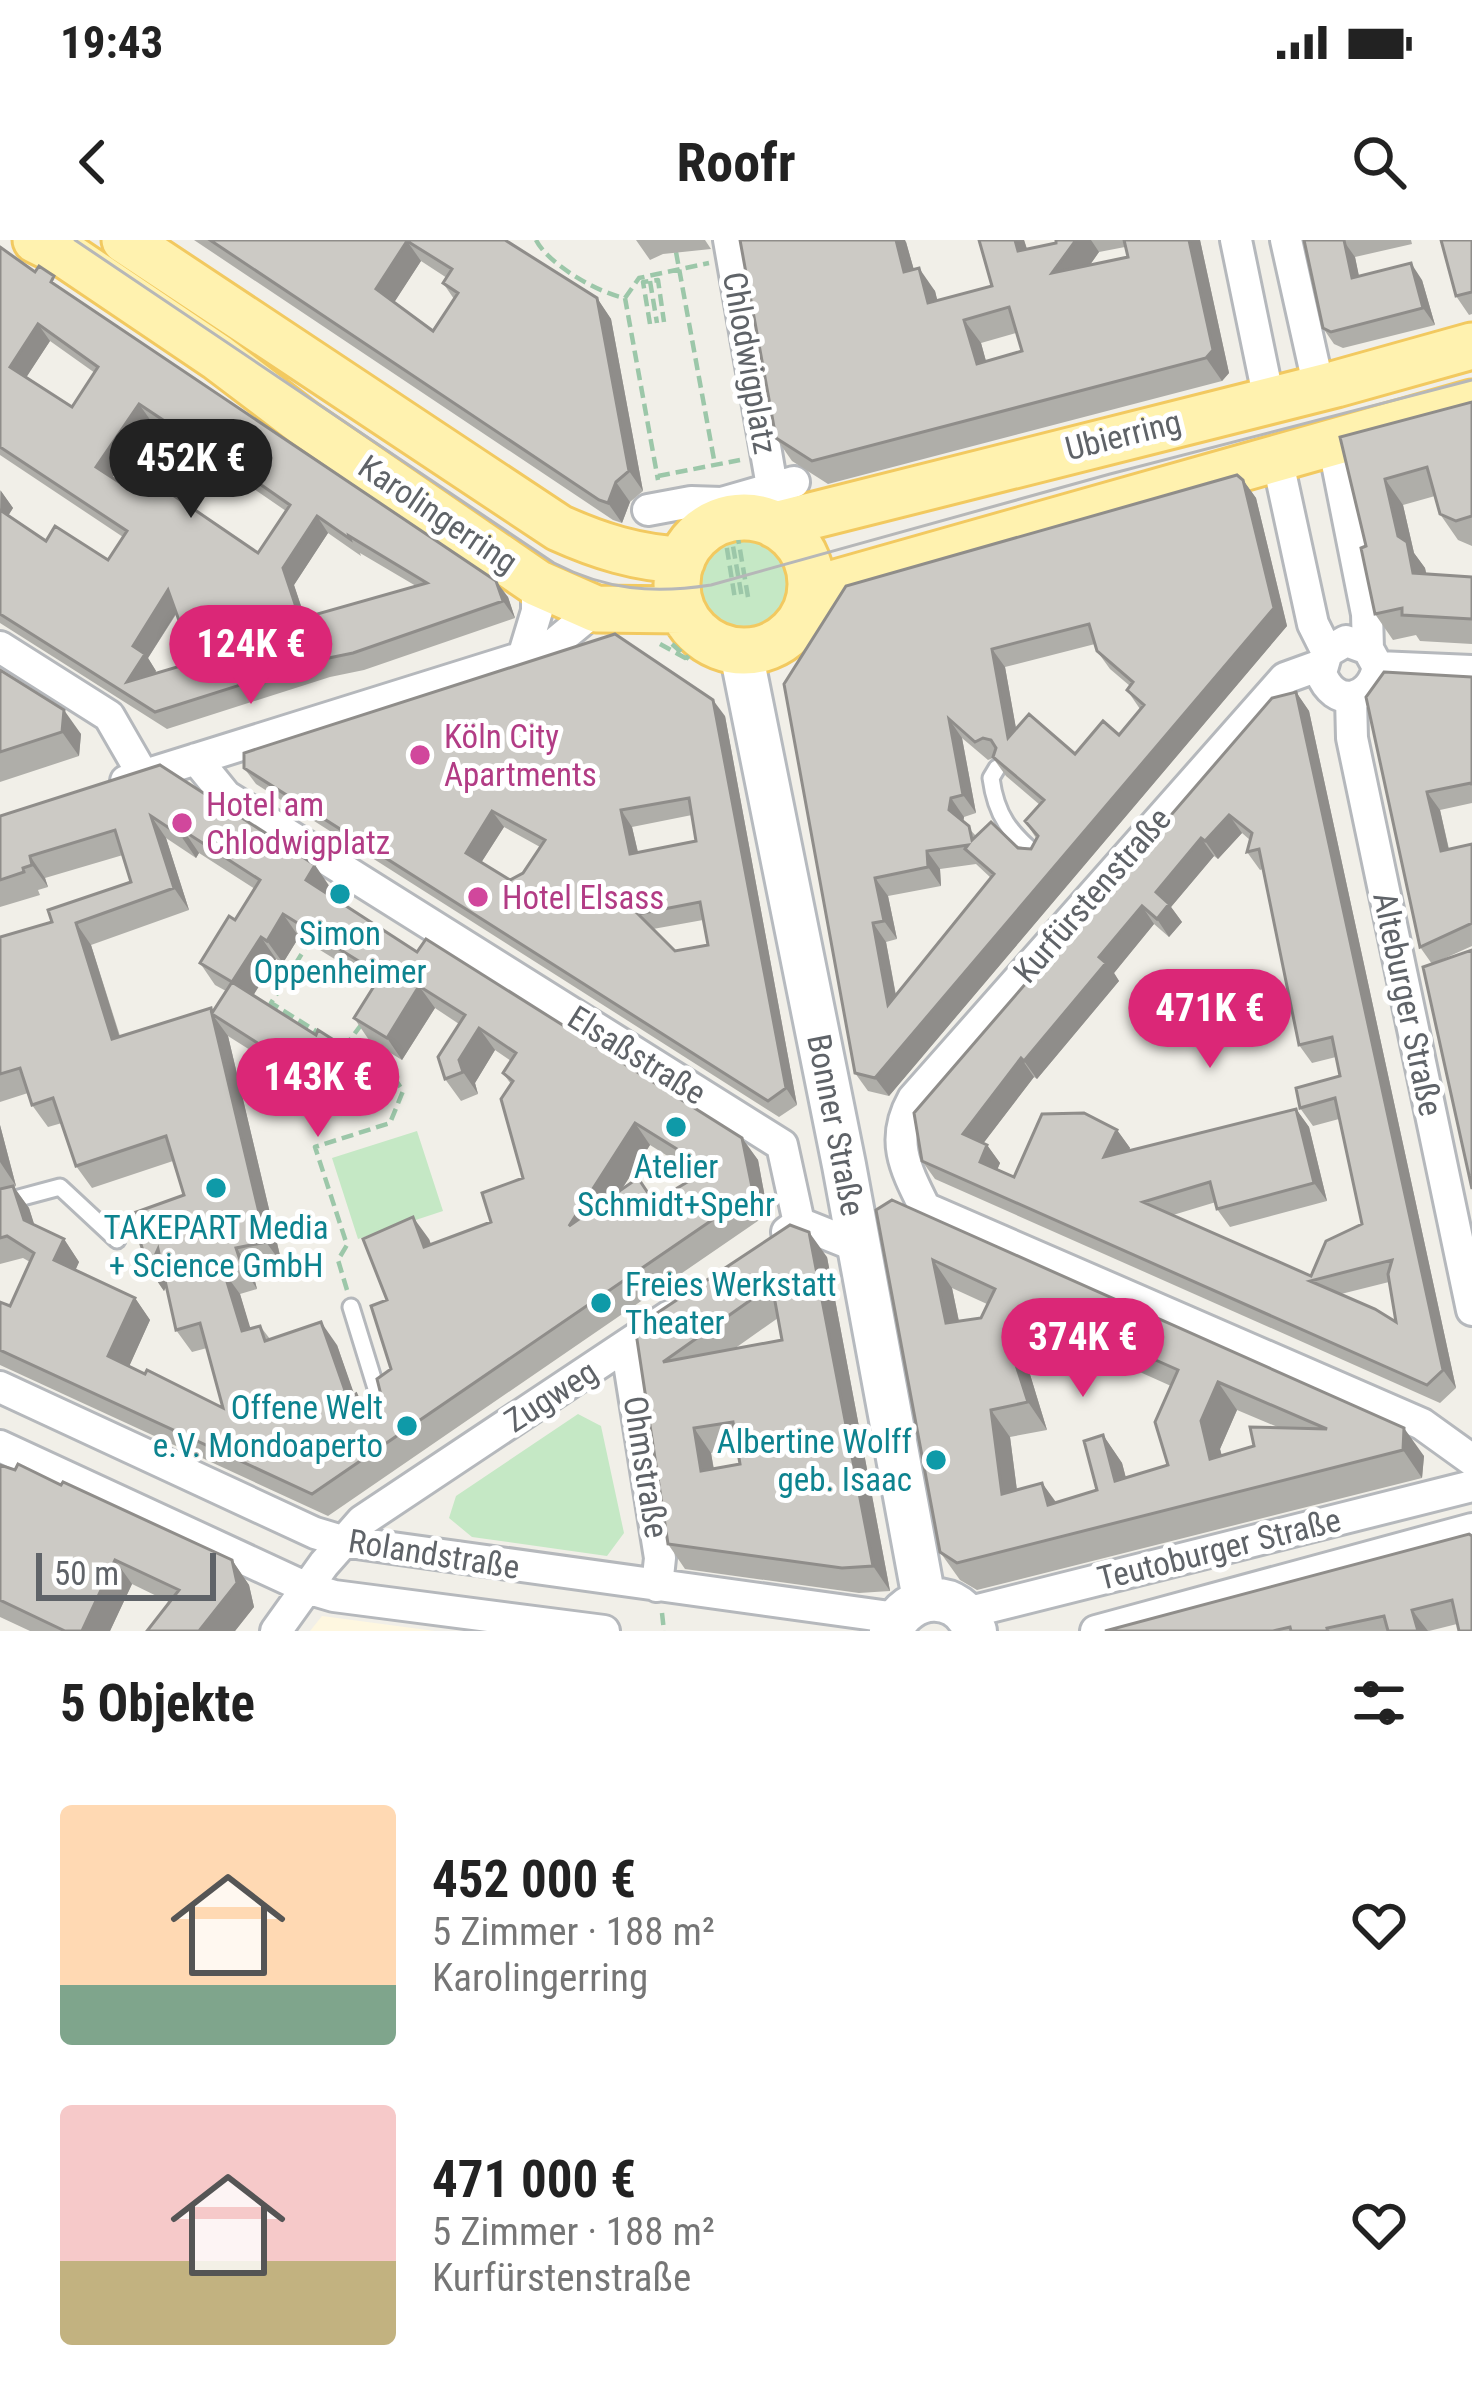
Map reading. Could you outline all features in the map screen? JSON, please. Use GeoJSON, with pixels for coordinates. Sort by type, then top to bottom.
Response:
{"type":"FeatureCollection","features":[{"type":"Feature","properties":{"kind":"main road","name":"Karolingerring"},"geometry":{"type":"LineString","coordinates":[[36,240],[66,255],[217,357],[304,423],[538,583],[683,640]]}},
{"type":"Feature","properties":{"kind":"main road","name":"Karolingerring"},"geometry":{"type":"LineString","coordinates":[[125,240],[559,528],[606,548],[650,559],[682,560]]}},
{"type":"Feature","properties":{"kind":"main road","name":"Ubierring"},"geometry":{"type":"LineString","coordinates":[[748,506],[1269,400],[1472,346]]}},
{"type":"Feature","properties":{"kind":"main road","name":"Ubierring"},"geometry":{"type":"LineString","coordinates":[[811,590],[1472,403]]}},
{"type":"Feature","properties":{"kind":"main road"},"geometry":{"type":"LineString","coordinates":[[683,640],[677,590],[682,560],[706,530],[748,506]]}},
{"type":"Feature","properties":{"kind":"main road","name":"Chlodwigplatz"},"geometry":{"type":"LineString","coordinates":[[748,506],[801,548],[811,574],[811,590]]}},
{"type":"Feature","properties":{"kind":"main road"},"geometry":{"type":"LineString","coordinates":[[683,640],[695,630],[710,642],[741,652],[766,648],[789,635],[804,615],[811,590]]}},
{"type":"Feature","properties":{"kind":"main road","name":"Bonner Straße"},"geometry":{"type":"LineString","coordinates":[[741,652],[859,1247],[904,1616]]}},
{"type":"Feature","properties":{"kind":"main road"},"geometry":{"type":"LineString","coordinates":[[904,1616],[954,1604],[970,1622]]}},
{"type":"Feature","properties":{"kind":"street","name":"Chlodwigplatz"},"geometry":{"type":"LineString","coordinates":[[729,240],[748,506]]}},
{"type":"Feature","properties":{"kind":"street"},"geometry":{"type":"LineString","coordinates":[[1236,240],[1269,400]]}},
{"type":"Feature","properties":{"kind":"street"},"geometry":{"type":"LineString","coordinates":[[1286,240],[1319,388]]}},
{"type":"Feature","properties":{"kind":"street"},"geometry":{"type":"LineString","coordinates":[[1277,458],[1324,658],[1325,685],[1351,698],[1370,688],[1373,658],[1333,443]]}},
{"type":"Feature","properties":{"kind":"street"},"geometry":{"type":"LineString","coordinates":[[656,509],[691,502],[748,506]]}},
{"type":"Feature","properties":{"kind":"street"},"geometry":{"type":"LineString","coordinates":[[523,657],[537,610],[538,583]]}},
{"type":"Feature","properties":{"kind":"street"},"geometry":{"type":"LineString","coordinates":[[102,788],[523,657],[555,643],[596,609]]}},
{"type":"Feature","properties":{"kind":"street"},"geometry":{"type":"LineString","coordinates":[[1324,658],[1346,641],[1373,658],[1472,671]]}},
{"type":"Feature","properties":{"kind":"street"},"geometry":{"type":"LineString","coordinates":[[0,647],[109,716],[143,775]]}},
{"type":"Feature","properties":{"kind":"street","name":"Kurfürstenstraße"},"geometry":{"type":"LineString","coordinates":[[1324,658],[1285,678],[1080,891],[914,1100],[901,1121],[903,1154],[925,1208],[1422,1424],[1472,1460]]}},
{"type":"Feature","properties":{"kind":"street","name":"Alteburger Straße"},"geometry":{"type":"LineString","coordinates":[[1351,698],[1352,739],[1472,1310]]}},
{"type":"Feature","properties":{"kind":"street","name":"Elsaßstraße"},"geometry":{"type":"LineString","coordinates":[[196,759],[226,796],[349,880],[782,1145],[799,1223]]}},
{"type":"Feature","properties":{"kind":"street"},"geometry":{"type":"LineString","coordinates":[[772,1243],[799,1223],[859,1247]]}},
{"type":"Feature","properties":{"kind":"street","name":"Zugweg"},"geometry":{"type":"LineString","coordinates":[[276,1631],[342,1541],[420,1467],[619,1352],[696,1298]]}},
{"type":"Feature","properties":{"kind":"street","name":"Ohmstraße"},"geometry":{"type":"LineString","coordinates":[[619,1352],[629,1363],[633,1384],[660,1558],[657,1586]]}},
{"type":"Feature","properties":{"kind":"street","name":"Rolandstraße"},"geometry":{"type":"LineString","coordinates":[[0,1387],[315,1533],[342,1541],[904,1616]]}},
{"type":"Feature","properties":{"kind":"street","name":"Rolandstraße"},"geometry":{"type":"LineString","coordinates":[[0,1446],[307,1588],[604,1631]]}},
{"type":"Feature","properties":{"kind":"street","name":"Teutoburger Straße"},"geometry":{"type":"LineString","coordinates":[[970,1622],[1472,1486]]}},
{"type":"Feature","properties":{"kind":"street","name":"Teutoburger Straße"},"geometry":{"type":"LineString","coordinates":[[1096,1631],[1472,1529]]}},
{"type":"Feature","properties":{"kind":"lane"},"geometry":{"type":"LineString","coordinates":[[998,768],[991,778],[996,808],[1014,836],[1039,857]]}},
{"type":"Feature","properties":{"kind":"lane"},"geometry":{"type":"LineString","coordinates":[[0,1203],[61,1187],[117,1240]]}},
{"type":"Feature","properties":{"kind":"lane"},"geometry":{"type":"LineString","coordinates":[[351,1307],[387,1424]]}},
{"type":"Feature","properties":{"kind":"path"},"geometry":{"type":"LineString","coordinates":[[536,240],[545,254],[611,296],[625,298]]}},
{"type":"Feature","properties":{"kind":"path"},"geometry":{"type":"LineString","coordinates":[[658,476],[716,465],[676,252]]}},
{"type":"Feature","properties":{"kind":"path"},"geometry":{"type":"LineString","coordinates":[[656,509],[658,476],[625,298],[639,278],[680,269]]}},
{"type":"Feature","properties":{"kind":"path"},"geometry":{"type":"LineString","coordinates":[[650,278],[657,323]]}},
{"type":"Feature","properties":{"kind":"path"},"geometry":{"type":"LineString","coordinates":[[748,506],[742,598],[748,506]]}},
{"type":"Feature","properties":{"kind":"path"},"geometry":{"type":"LineString","coordinates":[[349,880],[271,1003],[395,1079],[403,1090],[390,1123],[315,1147],[347,1245],[338,1260],[351,1307]]}},
{"type":"Feature","properties":{"kind":"path"},"geometry":{"type":"LineString","coordinates":[[346,1049],[368,1013]]}},
{"type":"Feature","properties":{"kind":"shaded area"},"geometry":{"type":"Polygon","coordinates":[[[322,1616],[435,1631],[310,1631],[322,1616]]]}},
{"type":"Feature","properties":{"kind":"green space"},"geometry":{"type":"Polygon","coordinates":[[[743,532],[763,536],[780,547],[791,564],[795,584],[791,604],[780,621],[763,632],[743,636],[723,632],[706,621],[695,604],[691,584],[695,564],[706,547],[723,536],[743,532]]]}},
{"type":"Feature","properties":{"kind":"green space"},"geometry":{"type":"Polygon","coordinates":[[[417,1131],[443,1211],[358,1239],[332,1158],[417,1131]]]}},
{"type":"Feature","properties":{"kind":"green space"},"geometry":{"type":"Polygon","coordinates":[[[578,1414],[601,1426],[624,1533],[607,1556],[472,1537],[449,1518],[456,1496],[578,1414]]]}},
{"type":"Feature","properties":{"kind":"building"},"geometry":{"type":"Polygon","coordinates":[[[210,240],[505,240],[597,298],[629,471],[616,482],[608,503],[210,240]],[[407,241],[376,289],[433,331],[458,293],[443,283],[452,269],[407,241]]]}},
{"type":"Feature","properties":{"kind":"building"},"geometry":{"type":"Polygon","coordinates":[[[740,240],[896,240],[904,272],[919,268],[928,303],[992,286],[979,240],[1015,240],[1018,251],[1056,240],[1076,240],[1052,273],[1128,257],[1124,240],[1189,240],[1213,350],[1206,358],[812,461],[776,438],[740,240]],[[1009,307],[964,320],[977,364],[1022,351],[1009,307]]]}},
{"type":"Feature","properties":{"kind":"building"},"geometry":{"type":"Polygon","coordinates":[[[1304,240],[1344,240],[1352,278],[1411,263],[1423,308],[1331,332],[1323,328],[1304,240]]]}},
{"type":"Feature","properties":{"kind":"building"},"geometry":{"type":"Polygon","coordinates":[[[1441,240],[1472,240],[1472,292],[1456,296],[1441,240]]]}},
{"type":"Feature","properties":{"kind":"building"},"geometry":{"type":"Polygon","coordinates":[[[0,247],[35,272],[39,266],[54,276],[51,282],[496,581],[503,601],[353,653],[155,712],[0,614],[0,510],[46,541],[55,526],[108,560],[127,531],[0,447],[0,247]],[[38,324],[10,367],[72,407],[98,367],[38,324]],[[139,404],[96,467],[128,488],[169,424],[139,404]],[[207,447],[173,495],[258,553],[290,505],[207,447]],[[317,516],[283,568],[300,619],[427,583],[317,516]],[[168,590],[133,646],[145,654],[127,682],[194,662],[168,590]]]}},
{"type":"Feature","properties":{"kind":"building"},"geometry":{"type":"Polygon","coordinates":[[[1472,402],[1472,516],[1456,521],[1440,514],[1427,467],[1385,479],[1398,536],[1407,542],[1413,573],[1472,577],[1472,619],[1402,615],[1402,608],[1375,614],[1361,548],[1366,546],[1340,437],[1472,402]]]}},
{"type":"Feature","properties":{"kind":"building"},"geometry":{"type":"Polygon","coordinates":[[[1237,475],[1243,480],[1274,608],[875,1078],[855,1073],[784,684],[846,586],[1237,475]],[[1089,624],[992,649],[1008,738],[1029,714],[1075,754],[1103,721],[1119,735],[1144,705],[1127,690],[1133,682],[1097,651],[1089,624]],[[949,719],[963,795],[951,798],[949,810],[969,826],[972,840],[991,822],[1018,848],[1031,849],[1038,836],[1025,821],[1044,800],[993,757],[996,748],[991,740],[975,742],[949,719]],[[968,845],[927,851],[928,867],[875,878],[884,921],[873,923],[888,1005],[994,874],[965,849],[968,845]]]}},
{"type":"Feature","properties":{"kind":"building"},"geometry":{"type":"Polygon","coordinates":[[[615,634],[713,700],[786,1088],[768,1101],[244,768],[244,753],[615,634]],[[689,798],[621,810],[630,854],[696,841],[689,798]],[[492,811],[466,853],[510,880],[523,873],[545,840],[492,811]],[[700,902],[638,914],[675,951],[708,945],[700,902]]]}},
{"type":"Feature","properties":{"kind":"building"},"geometry":{"type":"Polygon","coordinates":[[[0,670],[64,710],[62,732],[0,752],[0,670]]]}},
{"type":"Feature","properties":{"kind":"building"},"geometry":{"type":"Polygon","coordinates":[[[1384,672],[1472,677],[1472,785],[1427,792],[1441,851],[1472,844],[1472,923],[1420,947],[1366,697],[1384,672]]]}},
{"type":"Feature","properties":{"kind":"building"},"geometry":{"type":"Polygon","coordinates":[[[1296,692],[1443,1370],[1427,1385],[922,1161],[914,1113],[1272,698],[1296,692]],[[1229,815],[1205,841],[1201,838],[1156,892],[1169,904],[1157,919],[1142,906],[1099,957],[1106,963],[1024,1061],[1021,1058],[963,1134],[987,1145],[980,1162],[1014,1177],[1042,1114],[1084,1113],[1117,1130],[1104,1157],[1296,1109],[1314,1183],[1217,1209],[1210,1182],[1143,1202],[1311,1276],[1326,1241],[1362,1224],[1335,1098],[1300,1108],[1296,1088],[1340,1076],[1332,1037],[1299,1045],[1259,849],[1247,852],[1252,833],[1229,815]],[[1392,1260],[1310,1281],[1396,1322],[1388,1274],[1392,1260]]]}},
{"type":"Feature","properties":{"kind":"building"},"geometry":{"type":"Polygon","coordinates":[[[160,765],[315,865],[306,880],[417,952],[426,939],[742,1138],[753,1192],[312,1494],[0,1350],[0,1302],[10,1306],[34,1253],[7,1236],[0,1238],[0,1189],[13,1186],[24,1220],[64,1239],[54,1260],[135,1298],[108,1356],[223,1408],[200,1323],[176,1330],[158,1249],[149,1269],[131,1214],[184,1195],[166,1136],[76,1166],[53,1098],[32,1105],[20,1068],[0,1074],[0,937],[52,922],[48,910],[131,882],[115,830],[30,856],[32,865],[23,868],[24,872],[0,880],[0,816],[160,765]],[[151,816],[174,888],[76,923],[112,1039],[211,1008],[212,1013],[232,982],[200,963],[229,916],[235,920],[260,880],[184,831],[181,836],[151,816]],[[283,914],[267,941],[261,937],[232,982],[316,1035],[318,1030],[351,1051],[330,1083],[303,1066],[300,1070],[212,1014],[266,1242],[236,1248],[242,1266],[224,1272],[242,1331],[260,1326],[265,1341],[321,1322],[348,1399],[356,1394],[363,1410],[374,1414],[383,1403],[377,1379],[391,1369],[371,1306],[387,1300],[363,1239],[413,1217],[424,1247],[491,1222],[482,1193],[523,1178],[501,1099],[513,1081],[503,1073],[516,1053],[479,1028],[459,1060],[463,1072],[445,1079],[438,1057],[465,1015],[419,986],[387,1038],[354,1018],[381,975],[283,914]],[[635,1123],[569,1226],[638,1178],[654,1202],[709,1169],[635,1123]]]}},
{"type":"Feature","properties":{"kind":"building"},"geometry":{"type":"Polygon","coordinates":[[[1472,950],[1472,1189],[1423,967],[1472,950]]]}},
{"type":"Feature","properties":{"kind":"building"},"geometry":{"type":"Polygon","coordinates":[[[892,1200],[1404,1428],[1403,1450],[957,1563],[940,1552],[876,1210],[892,1200]],[[933,1260],[946,1323],[981,1318],[995,1289],[933,1260]],[[1045,1311],[1032,1342],[1005,1331],[1028,1402],[991,1410],[1002,1494],[1042,1483],[1048,1505],[1097,1490],[1084,1441],[1103,1435],[1115,1481],[1168,1465],[1155,1422],[1178,1370],[1045,1311]],[[1218,1382],[1201,1421],[1210,1459],[1254,1446],[1250,1427],[1327,1429],[1218,1382]]]}},
{"type":"Feature","properties":{"kind":"building"},"geometry":{"type":"Polygon","coordinates":[[[790,1225],[809,1232],[873,1566],[842,1568],[668,1544],[636,1333],[639,1325],[790,1225]],[[772,1285],[663,1362],[782,1340],[772,1285]],[[733,1422],[694,1428],[701,1471],[740,1464],[733,1422]]]}},
{"type":"Feature","properties":{"kind":"building"},"geometry":{"type":"Polygon","coordinates":[[[18,1464],[232,1560],[237,1583],[199,1631],[147,1631],[179,1590],[115,1560],[82,1631],[65,1631],[0,1600],[0,1465],[15,1470],[18,1464]]]}},
{"type":"Feature","properties":{"kind":"building"},"geometry":{"type":"Polygon","coordinates":[[[1469,1534],[1472,1631],[1459,1631],[1452,1600],[1412,1610],[1418,1631],[1388,1631],[1384,1616],[1328,1631],[1291,1631],[1290,1627],[1273,1631],[1105,1631],[1469,1534]]]}},
{"type":"Feature","properties":{"kind":"tram line"},"geometry":{"type":"LineString","coordinates":[[75,240],[554,563],[630,588],[711,585],[1472,380]]}},
{"type":"Feature","properties":{"kind":"place","name":"Köln City Apartments"},"geometry":{"type":"Point","coordinates":[420,755]}},
{"type":"Feature","properties":{"kind":"place","name":"Hotel am Chlodwigplatz"},"geometry":{"type":"Point","coordinates":[182,823]}},
{"type":"Feature","properties":{"kind":"place","name":"Simon Oppenheimer"},"geometry":{"type":"Point","coordinates":[340,894]}},
{"type":"Feature","properties":{"kind":"place","name":"Hotel Elsass"},"geometry":{"type":"Point","coordinates":[478,897]}},
{"type":"Feature","properties":{"kind":"place","name":"Atelier Schmidt+Spehr"},"geometry":{"type":"Point","coordinates":[676,1127]}},
{"type":"Feature","properties":{"kind":"place","name":"TAKEPART Media + Science GmbH"},"geometry":{"type":"Point","coordinates":[216,1188]}},
{"type":"Feature","properties":{"kind":"place","name":"Freies Werkstatt Theater"},"geometry":{"type":"Point","coordinates":[601,1303]}},
{"type":"Feature","properties":{"kind":"place","name":"Offene Welt e.V. Mondoaperto"},"geometry":{"type":"Point","coordinates":[407,1426]}},
{"type":"Feature","properties":{"kind":"place","name":"Albertine Wolff geb. Isaac"},"geometry":{"type":"Point","coordinates":[936,1460]}}]}
